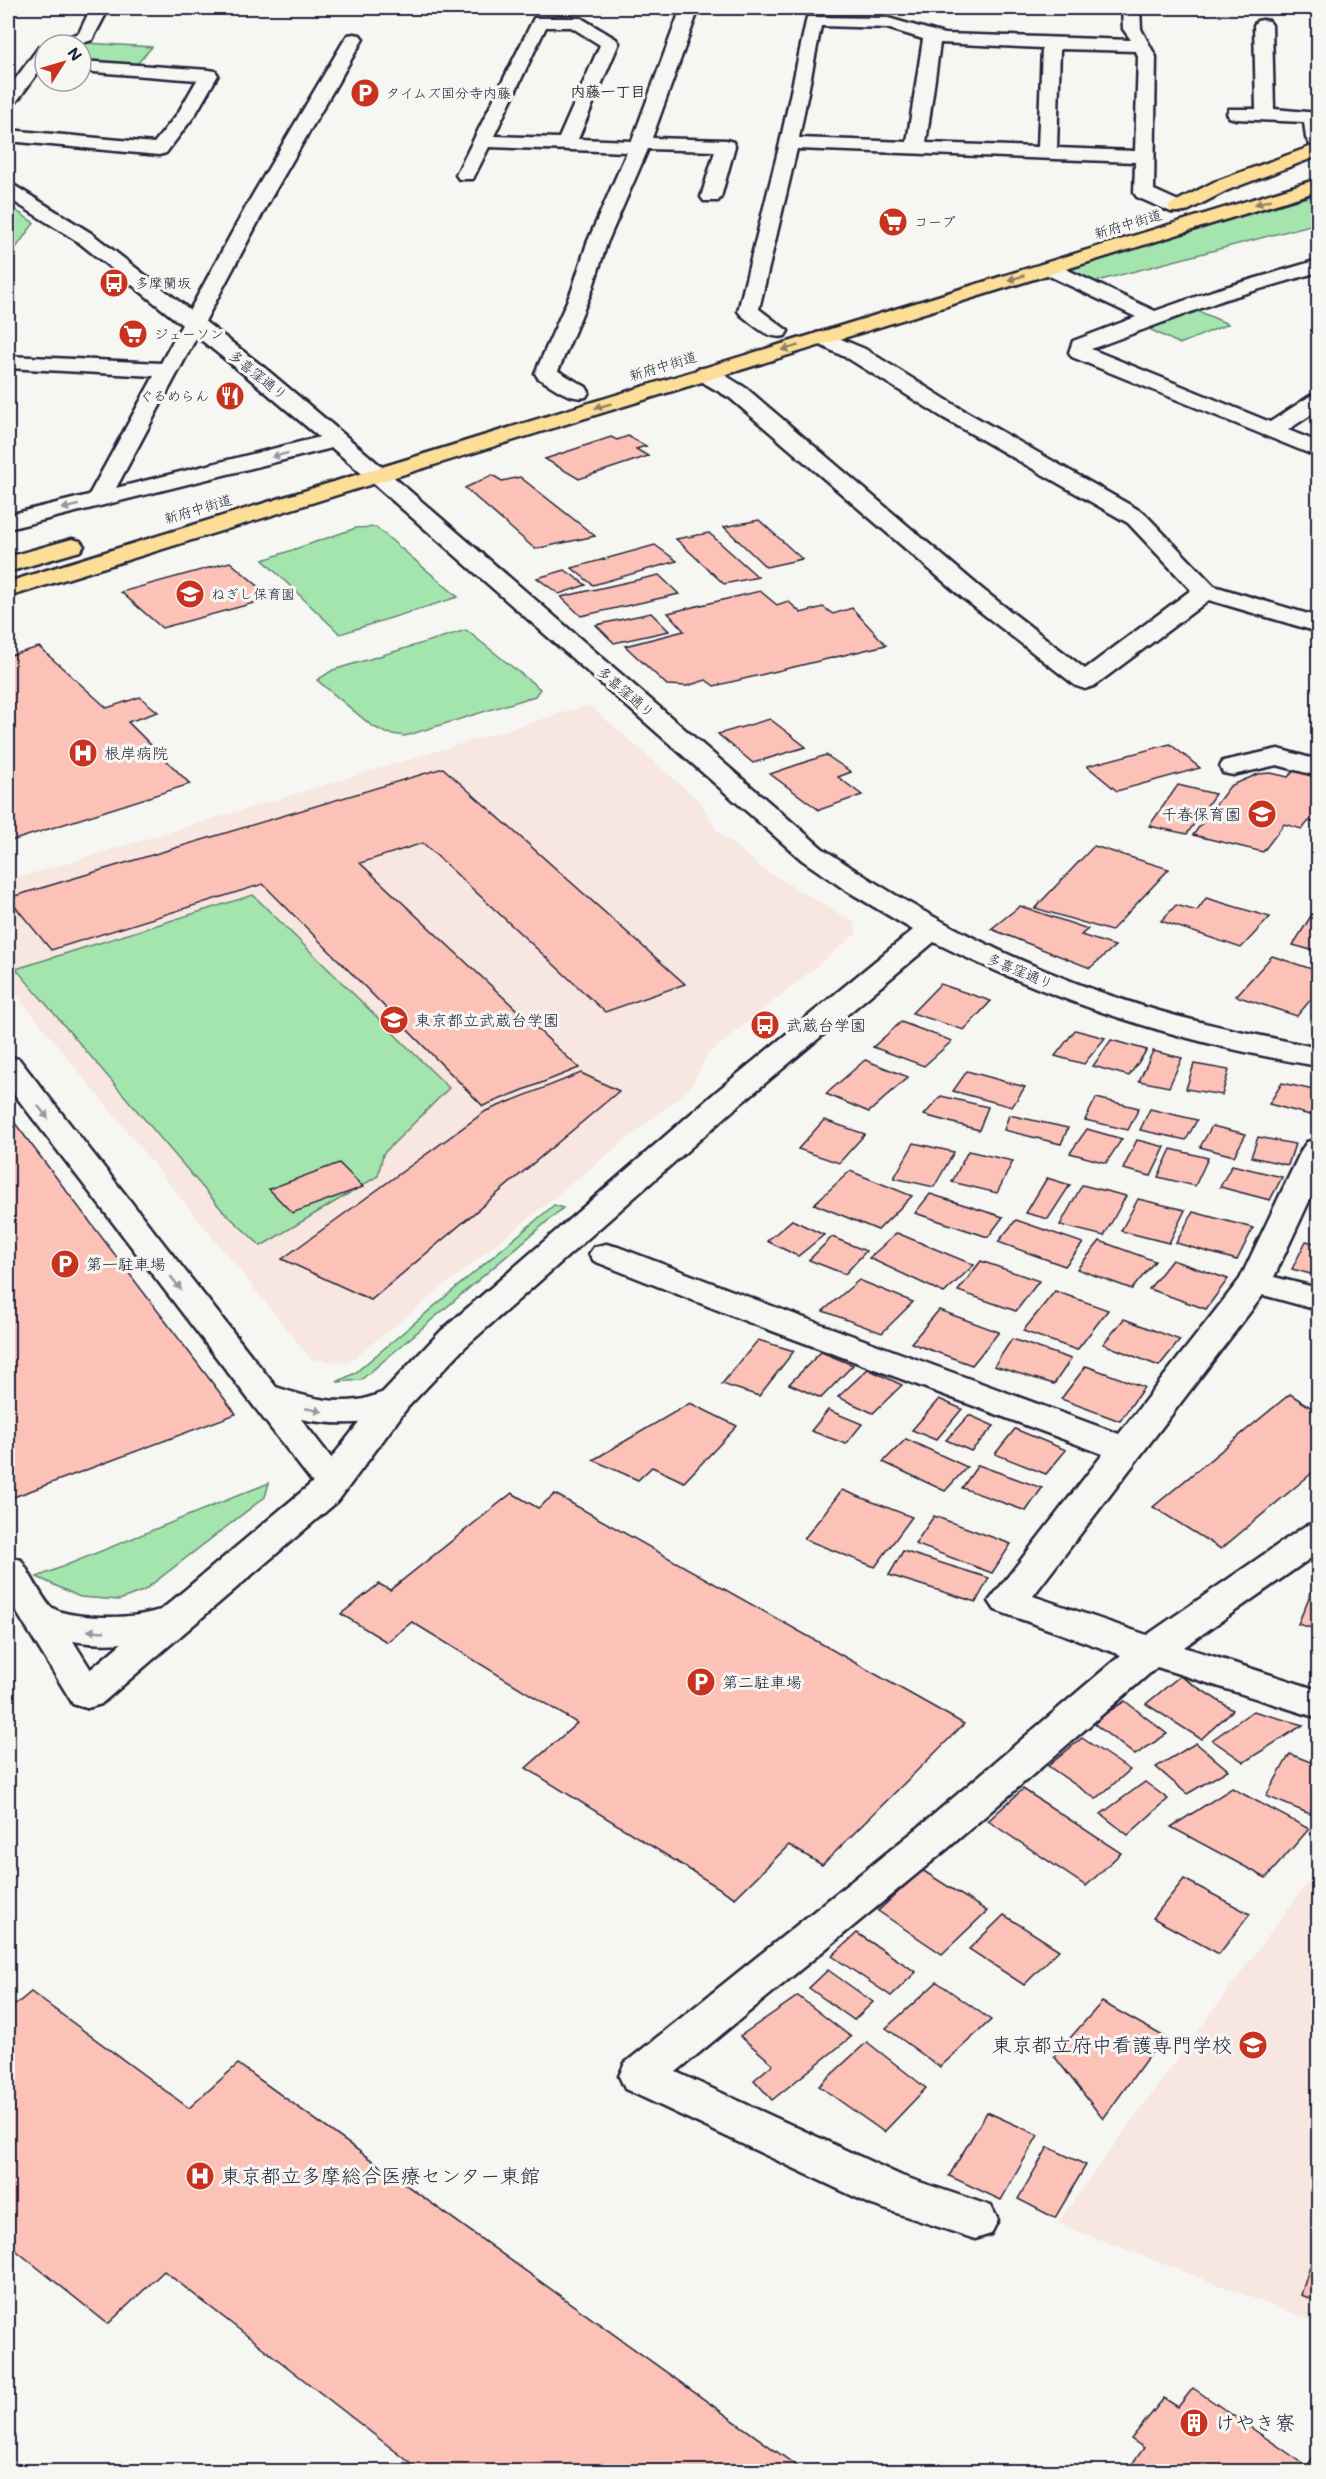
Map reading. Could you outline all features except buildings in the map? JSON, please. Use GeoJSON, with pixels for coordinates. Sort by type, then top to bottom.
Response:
{"type":"FeatureCollection","features":[{"type":"Feature","properties":{"kind":"main road"},"geometry":{"type":"LineString","coordinates":[[1178,208],[1221,186],[1318,150]]}},
{"type":"Feature","properties":{"kind":"main road","name":"新府中街道"},"geometry":{"type":"LineString","coordinates":[[756,337],[1318,167]]}},
{"type":"Feature","properties":{"kind":"main road","name":"新府中街道"},"geometry":{"type":"LineString","coordinates":[[8,590],[372,463],[701,361],[824,338],[1318,185]]}},
{"type":"Feature","properties":{"kind":"main road"},"geometry":{"type":"LineString","coordinates":[[555,399],[599,385]]}},
{"type":"Feature","properties":{"kind":"main road","name":"新府中街道"},"geometry":{"type":"LineString","coordinates":[[144,525],[372,463]]}},
{"type":"Feature","properties":{"kind":"main road","name":"新府中街道"},"geometry":{"type":"LineString","coordinates":[[8,579],[338,478],[357,475],[372,463]]}},
{"type":"Feature","properties":{"kind":"main road"},"geometry":{"type":"LineString","coordinates":[[8,566],[98,538]]}},
{"type":"Feature","properties":{"kind":"street"},"geometry":{"type":"LineString","coordinates":[[88,33],[100,8]]}},
{"type":"Feature","properties":{"kind":"street"},"geometry":{"type":"LineString","coordinates":[[578,392],[546,373],[582,290],[597,243],[640,145],[690,8]]}},
{"type":"Feature","properties":{"kind":"street"},"geometry":{"type":"LineString","coordinates":[[1131,8],[1132,29],[1147,57],[1144,193],[1178,208]]}},
{"type":"Feature","properties":{"kind":"street"},"geometry":{"type":"LineString","coordinates":[[466,175],[540,22],[578,15],[609,43],[566,144]]}},
{"type":"Feature","properties":{"kind":"street"},"geometry":{"type":"LineString","coordinates":[[777,331],[748,311],[789,143],[813,21],[888,23],[944,39],[1143,46]]}},
{"type":"Feature","properties":{"kind":"street"},"geometry":{"type":"LineString","coordinates":[[1263,25],[1265,114]]}},
{"type":"Feature","properties":{"kind":"street"},"geometry":{"type":"LineString","coordinates":[[916,147],[932,36]]}},
{"type":"Feature","properties":{"kind":"street"},"geometry":{"type":"LineString","coordinates":[[98,500],[262,196],[354,39]]}},
{"type":"Feature","properties":{"kind":"street"},"geometry":{"type":"LineString","coordinates":[[1047,151],[1051,43]]}},
{"type":"Feature","properties":{"kind":"street"},"geometry":{"type":"LineString","coordinates":[[8,136],[159,149],[186,115],[209,75],[93,67]]}},
{"type":"Feature","properties":{"kind":"street"},"geometry":{"type":"LineString","coordinates":[[8,101],[33,70]]}},
{"type":"Feature","properties":{"kind":"street"},"geometry":{"type":"LineString","coordinates":[[1236,113],[1313,117],[1315,138],[1318,142]]}},
{"type":"Feature","properties":{"kind":"street"},"geometry":{"type":"LineString","coordinates":[[482,141],[726,146],[711,197]]}},
{"type":"Feature","properties":{"kind":"street"},"geometry":{"type":"LineString","coordinates":[[789,143],[1047,151],[1144,157]]}},
{"type":"Feature","properties":{"kind":"street","name":"多喜窪通り"},"geometry":{"type":"LineString","coordinates":[[8,190],[84,237],[336,440],[372,463],[812,854],[864,891],[930,930],[999,963],[1101,1002],[1180,1027],[1318,1057]]}},
{"type":"Feature","properties":{"kind":"street"},"geometry":{"type":"LineString","coordinates":[[1318,266],[1152,317],[1090,341],[1081,346],[1080,352],[1318,450]]}},
{"type":"Feature","properties":{"kind":"street"},"geometry":{"type":"LineString","coordinates":[[1048,268],[1152,317]]}},
{"type":"Feature","properties":{"kind":"street"},"geometry":{"type":"LineString","coordinates":[[824,338],[857,354],[950,412],[1136,518],[1205,591],[1318,626]]}},
{"type":"Feature","properties":{"kind":"street"},"geometry":{"type":"LineString","coordinates":[[701,361],[973,594],[1085,681],[1205,591]]}},
{"type":"Feature","properties":{"kind":"street"},"geometry":{"type":"LineString","coordinates":[[8,362],[167,370]]}},
{"type":"Feature","properties":{"kind":"street"},"geometry":{"type":"LineString","coordinates":[[1271,431],[1318,401]]}},
{"type":"Feature","properties":{"kind":"street"},"geometry":{"type":"LineString","coordinates":[[8,522],[336,440]]}},
{"type":"Feature","properties":{"kind":"street"},"geometry":{"type":"LineString","coordinates":[[1233,767],[1278,757],[1318,768]]}},
{"type":"Feature","properties":{"kind":"street"},"geometry":{"type":"LineString","coordinates":[[8,1569],[87,1694],[326,1492],[395,1400],[453,1339],[728,1098],[930,930]]}},
{"type":"Feature","properties":{"kind":"street"},"geometry":{"type":"LineString","coordinates":[[8,1066],[332,1482]]}},
{"type":"Feature","properties":{"kind":"street"},"geometry":{"type":"LineString","coordinates":[[1314,1167],[1255,1282],[1008,1601],[1151,1651],[1318,1704]]}},
{"type":"Feature","properties":{"kind":"street"},"geometry":{"type":"LineString","coordinates":[[606,1254],[760,1314],[1125,1449]]}},
{"type":"Feature","properties":{"kind":"street"},"geometry":{"type":"LineString","coordinates":[[1255,1282],[1318,1299]]}},
{"type":"Feature","properties":{"kind":"street"},"geometry":{"type":"LineString","coordinates":[[264,1395],[292,1406],[328,1413],[364,1411],[395,1400]]}},
{"type":"Feature","properties":{"kind":"street"},"geometry":{"type":"LineString","coordinates":[[975,2220],[888,2191],[641,2076],[924,1846],[1151,1651],[1318,1535]]}},
{"type":"Feature","properties":{"kind":"street"},"geometry":{"type":"LineString","coordinates":[[37,1616],[65,1627],[111,1632],[147,1628],[174,1620]]}},
{"type":"Feature","properties":{"kind":"shaded area","name":"東京都立武蔵台学園"},"geometry":{"type":"Polygon","coordinates":[[[589,705],[700,802],[717,831],[764,870],[855,923],[856,934],[707,1055],[690,1088],[348,1363],[311,1359],[8,984],[8,881],[589,705]]]}},
{"type":"Feature","properties":{"kind":"shaded area","name":"東京都立府中看護専門学校"},"geometry":{"type":"Polygon","coordinates":[[[1318,1868],[1318,2323],[1057,2223],[1318,1868]]]}},
{"type":"Feature","properties":{"kind":"green space"},"geometry":{"type":"Polygon","coordinates":[[[93,43],[152,47],[136,65],[93,62],[93,43]]]}},
{"type":"Feature","properties":{"kind":"green space"},"geometry":{"type":"Polygon","coordinates":[[[1318,194],[1318,223],[1086,284],[1058,270],[1318,194]]]}},
{"type":"Feature","properties":{"kind":"green space"},"geometry":{"type":"Polygon","coordinates":[[[8,205],[34,223],[8,259],[8,205]]]}},
{"type":"Feature","properties":{"kind":"green space"},"geometry":{"type":"Polygon","coordinates":[[[1191,308],[1228,324],[1180,344],[1141,325],[1191,308]]]}},
{"type":"Feature","properties":{"kind":"green space"},"geometry":{"type":"Polygon","coordinates":[[[376,527],[458,597],[340,634],[263,560],[356,528],[376,527]]]}},
{"type":"Feature","properties":{"kind":"green space"},"geometry":{"type":"Polygon","coordinates":[[[466,630],[540,689],[535,696],[405,736],[386,733],[372,726],[317,680],[333,670],[466,630]]]}},
{"type":"Feature","properties":{"kind":"green space"},"geometry":{"type":"Polygon","coordinates":[[[253,895],[449,1088],[383,1154],[378,1176],[261,1246],[222,1210],[16,969],[253,895]]]}},
{"type":"Feature","properties":{"kind":"green space"},"geometry":{"type":"Polygon","coordinates":[[[554,1205],[563,1208],[361,1380],[337,1382],[355,1373],[554,1205]]]}},
{"type":"Feature","properties":{"kind":"green space"},"geometry":{"type":"Polygon","coordinates":[[[269,1483],[265,1497],[143,1591],[119,1600],[80,1597],[37,1577],[269,1483]]]}},
{"type":"Feature","properties":{"kind":"place","name":"タイムズ国分寺内藤"},"geometry":{"type":"Point","coordinates":[365,93]}},
{"type":"Feature","properties":{"kind":"place","name":"コープ"},"geometry":{"type":"Point","coordinates":[893,222]}},
{"type":"Feature","properties":{"kind":"place","name":"多摩蘭坂"},"geometry":{"type":"Point","coordinates":[114,283]}},
{"type":"Feature","properties":{"kind":"place","name":"ジェーソン"},"geometry":{"type":"Point","coordinates":[133,334]}},
{"type":"Feature","properties":{"kind":"place","name":"ぐるめらん"},"geometry":{"type":"Point","coordinates":[230,396]}},
{"type":"Feature","properties":{"kind":"place","name":"ねぎし保育園"},"geometry":{"type":"Point","coordinates":[190,594]}},
{"type":"Feature","properties":{"kind":"place","name":"根岸病院"},"geometry":{"type":"Point","coordinates":[83,753]}},
{"type":"Feature","properties":{"kind":"place","name":"千春保育園"},"geometry":{"type":"Point","coordinates":[1262,814]}},
{"type":"Feature","properties":{"kind":"place","name":"東京都立武蔵台学園"},"geometry":{"type":"Point","coordinates":[394,1020]}},
{"type":"Feature","properties":{"kind":"place","name":"武蔵台学園"},"geometry":{"type":"Point","coordinates":[765,1025]}},
{"type":"Feature","properties":{"kind":"place","name":"第一駐車場"},"geometry":{"type":"Point","coordinates":[65,1264]}},
{"type":"Feature","properties":{"kind":"place","name":"第二駐車場"},"geometry":{"type":"Point","coordinates":[701,1682]}},
{"type":"Feature","properties":{"kind":"place","name":"東京都立府中看護専門学校"},"geometry":{"type":"Point","coordinates":[1253,2045]}},
{"type":"Feature","properties":{"kind":"place","name":"東京都立多摩総合医療センター東館"},"geometry":{"type":"Point","coordinates":[200,2176]}},
{"type":"Feature","properties":{"kind":"place","name":"けやき寮"},"geometry":{"type":"Point","coordinates":[1194,2423]}},
{"type":"Feature","properties":{"kind":"district","name":"内藤一丁目"},"geometry":{"type":"Point","coordinates":[608,92]}}]}
